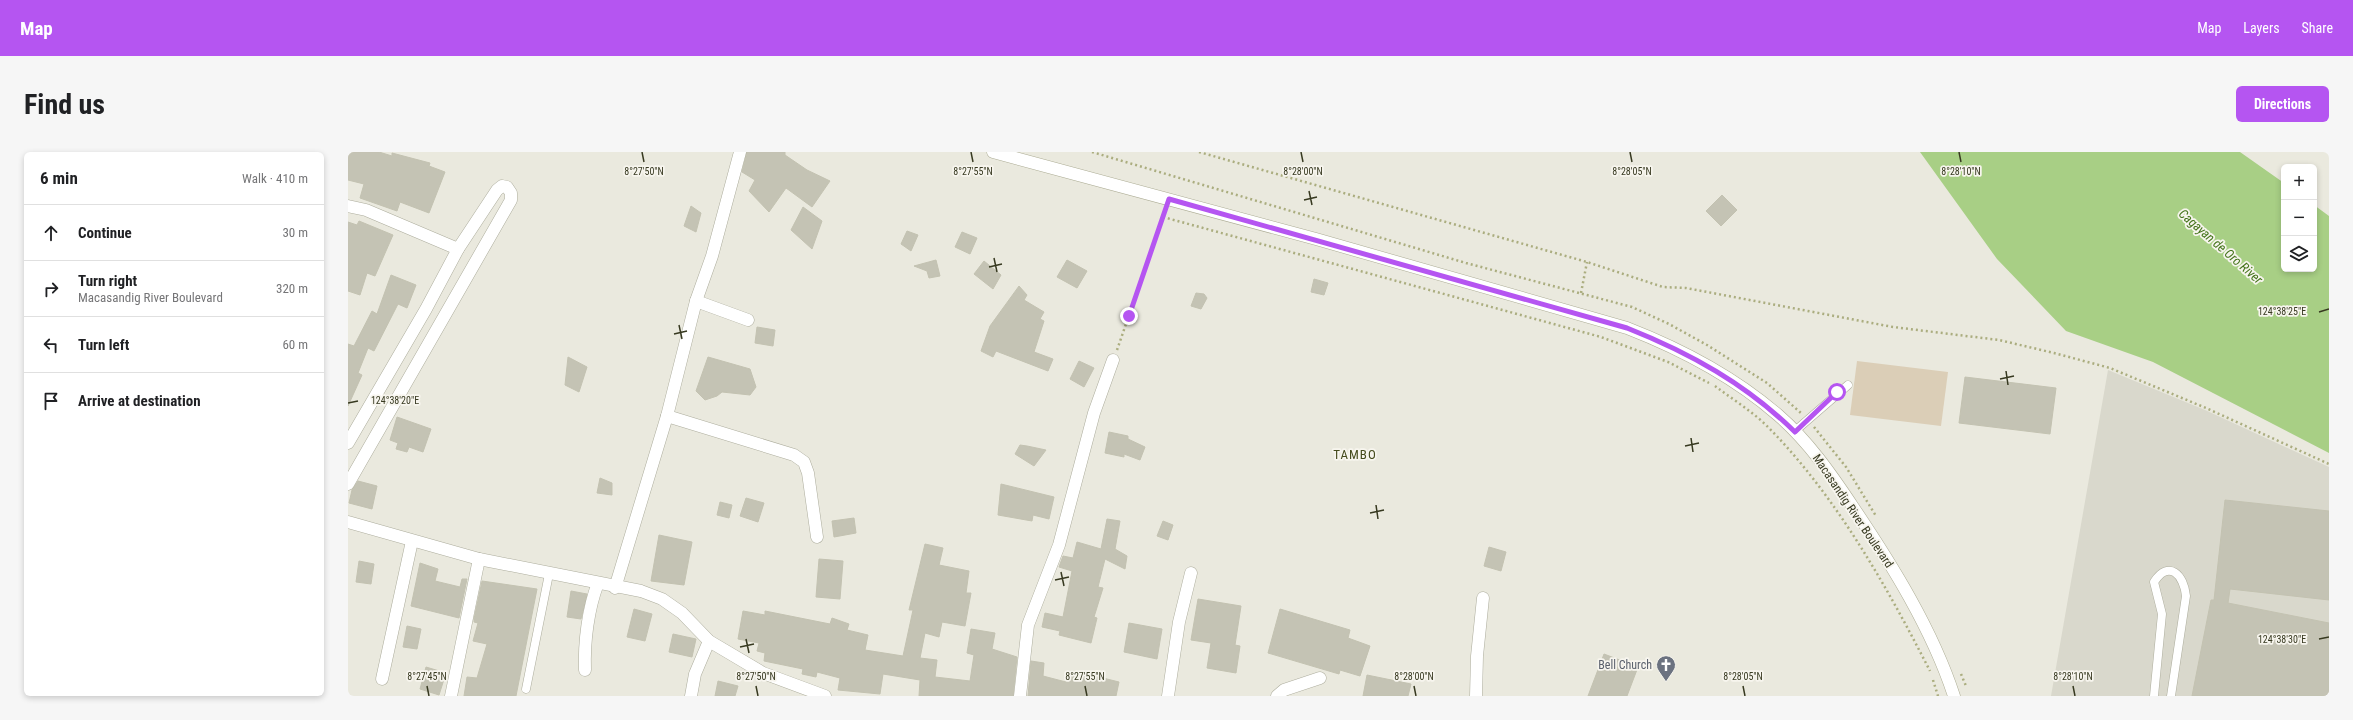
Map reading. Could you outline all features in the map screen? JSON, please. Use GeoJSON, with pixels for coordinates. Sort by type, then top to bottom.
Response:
{"type":"FeatureCollection","features":[{"type":"Feature","properties":{"kind":"street"},"geometry":{"type":"LineString","coordinates":[[615,588],[667,416],[696,301],[712,256],[740,152]]}},
{"type":"Feature","properties":{"kind":"street","name":"Macasandig River Boulevard"},"geometry":{"type":"LineString","coordinates":[[993,152],[1169,199],[1627,328],[1669,344],[1706,363],[1778,415],[1795,432],[1836,482],[1888,561],[1918,616],[1948,679],[1954,696]]}},
{"type":"Feature","properties":{"kind":"street"},"geometry":{"type":"LineString","coordinates":[[348,443],[426,309],[458,249],[497,190],[502,186],[508,187],[511,193],[511,200],[348,484]]}},
{"type":"Feature","properties":{"kind":"street"},"geometry":{"type":"LineString","coordinates":[[348,206],[366,210],[458,249]]}},
{"type":"Feature","properties":{"kind":"street"},"geometry":{"type":"LineString","coordinates":[[474,225],[490,236]]}},
{"type":"Feature","properties":{"kind":"street"},"geometry":{"type":"LineString","coordinates":[[696,301],[748,320]]}},
{"type":"Feature","properties":{"kind":"street"},"geometry":{"type":"LineString","coordinates":[[426,309],[443,317]]}},
{"type":"Feature","properties":{"kind":"street"},"geometry":{"type":"LineString","coordinates":[[1020,696],[1028,626],[1059,545],[1094,413],[1113,360]]}},
{"type":"Feature","properties":{"kind":"street"},"geometry":{"type":"LineString","coordinates":[[667,416],[794,454],[804,462],[808,474],[817,538]]}},
{"type":"Feature","properties":{"kind":"street"},"geometry":{"type":"LineString","coordinates":[[363,418],[380,428]]}},
{"type":"Feature","properties":{"kind":"street"},"geometry":{"type":"LineString","coordinates":[[348,522],[479,559],[598,583],[615,588],[642,591],[662,599],[682,613],[709,641],[763,673],[825,696]]}},
{"type":"Feature","properties":{"kind":"street"},"geometry":{"type":"LineString","coordinates":[[382,679],[412,541]]}},
{"type":"Feature","properties":{"kind":"street"},"geometry":{"type":"LineString","coordinates":[[451,696],[479,559]]}},
{"type":"Feature","properties":{"kind":"street"},"geometry":{"type":"LineString","coordinates":[[1168,696],[1179,622],[1191,573]]}},
{"type":"Feature","properties":{"kind":"street"},"geometry":{"type":"LineString","coordinates":[[585,670],[585,653],[593,596],[598,583]]}},
{"type":"Feature","properties":{"kind":"street"},"geometry":{"type":"LineString","coordinates":[[1476,696],[1477,656],[1483,598]]}},
{"type":"Feature","properties":{"kind":"street"},"geometry":{"type":"LineString","coordinates":[[691,696],[695,674],[709,641]]}},
{"type":"Feature","properties":{"kind":"street"},"geometry":{"type":"LineString","coordinates":[[1278,696],[1284,690],[1320,678]]}},
{"type":"Feature","properties":{"kind":"lane"},"geometry":{"type":"LineString","coordinates":[[1795,432],[1848,385]]}},
{"type":"Feature","properties":{"kind":"lane"},"geometry":{"type":"LineString","coordinates":[[2154,696],[2162,614],[2154,582],[2159,575],[2166,571],[2174,572],[2181,577],[2185,584],[2186,596],[2171,696]]}},
{"type":"Feature","properties":{"kind":"lane"},"geometry":{"type":"LineString","coordinates":[[526,689],[549,574]]}},
{"type":"Feature","properties":{"kind":"path"},"geometry":{"type":"LineString","coordinates":[[1092,152],[1466,263],[1632,307],[1669,324],[1707,344],[1767,383],[1808,420],[1846,467],[1878,519]]}},
{"type":"Feature","properties":{"kind":"path"},"geometry":{"type":"LineString","coordinates":[[1199,152],[1587,262],[1662,287],[1686,288],[1893,327],[1999,340],[2061,354],[2117,371],[2206,408],[2329,464]]}},
{"type":"Feature","properties":{"kind":"path"},"geometry":{"type":"LineString","coordinates":[[1113,360],[1169,199]]}},
{"type":"Feature","properties":{"kind":"path"},"geometry":{"type":"LineString","coordinates":[[1163,217],[1601,337],[1668,362],[1713,385],[1767,426],[1823,492],[1906,623],[1931,674],[1938,696]]}},
{"type":"Feature","properties":{"kind":"path"},"geometry":{"type":"LineString","coordinates":[[1581,293],[1587,262]]}},
{"type":"Feature","properties":{"kind":"path"},"geometry":{"type":"LineString","coordinates":[[1960,671],[1967,690]]}},
{"type":"Feature","properties":{"kind":"shaded area"},"geometry":{"type":"Polygon","coordinates":[[[1857,361],[1948,372],[1941,426],[1850,415],[1857,361]]]}},
{"type":"Feature","properties":{"kind":"shaded area"},"geometry":{"type":"Polygon","coordinates":[[[2108,370],[2205,410],[2329,467],[2329,696],[2051,696],[2108,370]]]}},
{"type":"Feature","properties":{"kind":"water","name":"Cagayan de Oro River"},"geometry":{"type":"Polygon","coordinates":[[[1920,152],[2240,152],[2281,181],[2281,272],[2317,272],[2317,207],[2329,216],[2329,453],[2153,362],[2066,331],[1997,259],[1920,152]]]}},
{"type":"Feature","properties":{"kind":"building"},"geometry":{"type":"Polygon","coordinates":[[[348,152],[379,152],[392,156],[392,153],[430,163],[429,166],[445,172],[429,213],[400,202],[397,211],[360,198],[364,184],[348,180],[348,152]]]}},
{"type":"Feature","properties":{"kind":"building"},"geometry":{"type":"Polygon","coordinates":[[[747,152],[785,152],[785,155],[807,170],[830,181],[812,207],[786,188],[769,212],[749,191],[755,180],[742,172],[747,152]]]}},
{"type":"Feature","properties":{"kind":"building"},"geometry":{"type":"Polygon","coordinates":[[[1722,195],[1737,210],[1721,226],[1706,211],[1722,195]]]}},
{"type":"Feature","properties":{"kind":"building"},"geometry":{"type":"Polygon","coordinates":[[[691,206],[701,213],[696,232],[684,226],[691,206]]]}},
{"type":"Feature","properties":{"kind":"building"},"geometry":{"type":"Polygon","coordinates":[[[803,207],[822,221],[812,249],[791,230],[803,207]]]}},
{"type":"Feature","properties":{"kind":"building"},"geometry":{"type":"Polygon","coordinates":[[[359,221],[393,235],[375,276],[367,273],[360,295],[348,291],[348,222],[357,225],[359,221]]]}},
{"type":"Feature","properties":{"kind":"building"},"geometry":{"type":"Polygon","coordinates":[[[907,231],[918,235],[911,251],[901,244],[907,231]]]}},
{"type":"Feature","properties":{"kind":"building"},"geometry":{"type":"Polygon","coordinates":[[[962,232],[977,238],[970,254],[955,247],[962,232]]]}},
{"type":"Feature","properties":{"kind":"building"},"geometry":{"type":"Polygon","coordinates":[[[936,260],[940,276],[929,278],[927,271],[914,266],[936,260]]]}},
{"type":"Feature","properties":{"kind":"building"},"geometry":{"type":"Polygon","coordinates":[[[1067,260],[1087,271],[1077,288],[1057,277],[1067,260]]]}},
{"type":"Feature","properties":{"kind":"building"},"geometry":{"type":"Polygon","coordinates":[[[984,261],[1001,275],[993,289],[974,274],[984,261]]]}},
{"type":"Feature","properties":{"kind":"building"},"geometry":{"type":"Polygon","coordinates":[[[391,275],[416,285],[407,308],[398,304],[374,351],[368,348],[358,373],[362,375],[348,406],[348,344],[354,346],[372,311],[377,314],[391,275]]]}},
{"type":"Feature","properties":{"kind":"building"},"geometry":{"type":"Polygon","coordinates":[[[1314,279],[1328,283],[1324,295],[1311,292],[1314,279]]]}},
{"type":"Feature","properties":{"kind":"building"},"geometry":{"type":"Polygon","coordinates":[[[1019,286],[1027,295],[1024,300],[1044,312],[1040,319],[1044,321],[1034,352],[1053,359],[1048,371],[996,351],[993,357],[981,351],[990,326],[1019,286]]]}},
{"type":"Feature","properties":{"kind":"building"},"geometry":{"type":"Polygon","coordinates":[[[1196,293],[1204,294],[1207,298],[1201,309],[1191,306],[1196,293]]]}},
{"type":"Feature","properties":{"kind":"building"},"geometry":{"type":"Polygon","coordinates":[[[757,327],[775,330],[773,346],[755,343],[757,327]]]}},
{"type":"Feature","properties":{"kind":"building"},"geometry":{"type":"Polygon","coordinates":[[[568,357],[587,367],[579,392],[565,385],[568,357]]]}},
{"type":"Feature","properties":{"kind":"building"},"geometry":{"type":"Polygon","coordinates":[[[708,357],[750,369],[756,387],[750,395],[722,392],[717,396],[705,400],[696,391],[708,357]]]}},
{"type":"Feature","properties":{"kind":"building"},"geometry":{"type":"Polygon","coordinates":[[[1079,361],[1094,368],[1084,387],[1070,379],[1079,361]]]}},
{"type":"Feature","properties":{"kind":"building"},"geometry":{"type":"Polygon","coordinates":[[[1965,377],[2056,388],[2050,434],[1959,423],[1965,377]]]}},
{"type":"Feature","properties":{"kind":"building"},"geometry":{"type":"Polygon","coordinates":[[[397,417],[431,429],[423,452],[409,447],[407,452],[396,449],[398,443],[390,440],[397,417]]]}},
{"type":"Feature","properties":{"kind":"building"},"geometry":{"type":"Polygon","coordinates":[[[1109,432],[1128,436],[1128,439],[1145,447],[1140,460],[1124,454],[1124,457],[1105,453],[1109,432]]]}},
{"type":"Feature","properties":{"kind":"building"},"geometry":{"type":"Polygon","coordinates":[[[1020,445],[1046,450],[1034,466],[1015,454],[1020,445]]]}},
{"type":"Feature","properties":{"kind":"building"},"geometry":{"type":"Polygon","coordinates":[[[600,478],[612,483],[612,495],[597,493],[600,478]]]}},
{"type":"Feature","properties":{"kind":"building"},"geometry":{"type":"Polygon","coordinates":[[[358,481],[377,486],[372,509],[349,503],[352,490],[358,481]]]}},
{"type":"Feature","properties":{"kind":"building"},"geometry":{"type":"Polygon","coordinates":[[[1001,484],[1054,497],[1049,519],[1033,515],[1032,521],[998,515],[1001,484]]]}},
{"type":"Feature","properties":{"kind":"building"},"geometry":{"type":"Polygon","coordinates":[[[746,498],[764,503],[758,522],[740,516],[746,498]]]}},
{"type":"Feature","properties":{"kind":"building"},"geometry":{"type":"Polygon","coordinates":[[[2225,500],[2329,511],[2329,600],[2230,589],[2228,603],[2329,623],[2329,696],[2192,696],[2211,600],[2214,600],[2225,500]]]}},
{"type":"Feature","properties":{"kind":"building"},"geometry":{"type":"Polygon","coordinates":[[[720,502],[732,505],[729,518],[717,515],[720,502]]]}},
{"type":"Feature","properties":{"kind":"building"},"geometry":{"type":"Polygon","coordinates":[[[854,518],[856,533],[834,537],[832,521],[854,518]]]}},
{"type":"Feature","properties":{"kind":"building"},"geometry":{"type":"Polygon","coordinates":[[[1107,519],[1120,521],[1115,549],[1127,556],[1125,569],[1105,559],[1098,587],[1103,588],[1094,617],[1097,618],[1091,643],[1059,635],[1060,631],[1042,627],[1045,613],[1063,617],[1072,571],[1059,567],[1063,556],[1073,558],[1077,542],[1101,549],[1107,519]]]}},
{"type":"Feature","properties":{"kind":"building"},"geometry":{"type":"Polygon","coordinates":[[[1163,521],[1173,525],[1168,540],[1157,536],[1163,521]]]}},
{"type":"Feature","properties":{"kind":"building"},"geometry":{"type":"Polygon","coordinates":[[[659,535],[692,542],[684,585],[651,581],[659,535]]]}},
{"type":"Feature","properties":{"kind":"building"},"geometry":{"type":"Polygon","coordinates":[[[925,544],[943,548],[939,565],[969,571],[966,593],[971,593],[965,626],[942,622],[939,637],[925,633],[920,658],[937,660],[935,677],[970,681],[974,655],[967,653],[971,629],[995,633],[992,649],[1017,657],[1013,696],[919,696],[920,680],[883,674],[880,694],[838,690],[840,678],[817,672],[816,677],[802,674],[803,669],[764,661],[765,653],[757,651],[759,643],[738,639],[743,611],[765,615],[765,611],[830,624],[832,618],[849,624],[847,630],[868,635],[865,650],[903,656],[913,610],[909,610],[925,544]]]}},
{"type":"Feature","properties":{"kind":"building"},"geometry":{"type":"Polygon","coordinates":[[[1489,547],[1506,552],[1501,571],[1484,566],[1489,547]]]}},
{"type":"Feature","properties":{"kind":"building"},"geometry":{"type":"Polygon","coordinates":[[[819,559],[843,561],[840,599],[816,597],[819,559]]]}},
{"type":"Feature","properties":{"kind":"building"},"geometry":{"type":"Polygon","coordinates":[[[359,561],[374,564],[371,584],[356,582],[359,561]]]}},
{"type":"Feature","properties":{"kind":"building"},"geometry":{"type":"Polygon","coordinates":[[[420,563],[438,569],[435,581],[460,587],[462,579],[467,579],[459,618],[411,606],[420,563]]]}},
{"type":"Feature","properties":{"kind":"building"},"geometry":{"type":"Polygon","coordinates":[[[482,581],[537,589],[516,696],[464,696],[467,677],[477,678],[487,644],[473,641],[478,623],[474,622],[474,619],[482,581]]]}},
{"type":"Feature","properties":{"kind":"building"},"geometry":{"type":"Polygon","coordinates":[[[571,591],[587,594],[581,619],[567,617],[571,591]]]}},
{"type":"Feature","properties":{"kind":"building"},"geometry":{"type":"Polygon","coordinates":[[[1198,599],[1241,606],[1235,645],[1240,646],[1236,673],[1207,668],[1211,643],[1191,640],[1198,599]]]}},
{"type":"Feature","properties":{"kind":"building"},"geometry":{"type":"Polygon","coordinates":[[[634,609],[652,614],[645,641],[627,637],[634,609]]]}},
{"type":"Feature","properties":{"kind":"building"},"geometry":{"type":"Polygon","coordinates":[[[1280,609],[1350,630],[1348,638],[1370,646],[1360,676],[1340,670],[1339,674],[1268,653],[1280,609]]]}},
{"type":"Feature","properties":{"kind":"building"},"geometry":{"type":"Polygon","coordinates":[[[1129,623],[1162,629],[1157,659],[1124,652],[1129,623]]]}},
{"type":"Feature","properties":{"kind":"building"},"geometry":{"type":"Polygon","coordinates":[[[407,626],[421,629],[417,649],[403,647],[407,626]]]}},
{"type":"Feature","properties":{"kind":"building"},"geometry":{"type":"Polygon","coordinates":[[[673,634],[696,639],[692,657],[669,652],[673,634]]]}},
{"type":"Feature","properties":{"kind":"building"},"geometry":{"type":"Polygon","coordinates":[[[1604,654],[1638,667],[1627,696],[1588,696],[1604,654]]]}},
{"type":"Feature","properties":{"kind":"building"},"geometry":{"type":"Polygon","coordinates":[[[1031,661],[1044,663],[1043,676],[1066,682],[1068,674],[1082,678],[1083,673],[1119,682],[1116,696],[1028,696],[1031,661]]]}},
{"type":"Feature","properties":{"kind":"building"},"geometry":{"type":"Polygon","coordinates":[[[426,667],[446,673],[439,695],[420,689],[426,667]]]}},
{"type":"Feature","properties":{"kind":"building"},"geometry":{"type":"Polygon","coordinates":[[[1367,675],[1411,684],[1408,696],[1363,696],[1367,675]]]}},
{"type":"Feature","properties":{"kind":"building"},"geometry":{"type":"Polygon","coordinates":[[[718,681],[738,686],[735,696],[715,696],[718,681]]]}},
{"type":"Feature","properties":{"kind":"place","name":"Bell Church"},"geometry":{"type":"Point","coordinates":[1666,682]}},
{"type":"Feature","properties":{"kind":"district","name":"TAMBO"},"geometry":{"type":"Point","coordinates":[1355,454]}},
{"type":"Feature","properties":{"kind":"route"},"geometry":{"type":"LineString","coordinates":[[1129,316],[1169,199],[1316,239],[1627,328],[1669,344],[1706,363],[1778,415],[1795,432],[1837,392]]}}]}
